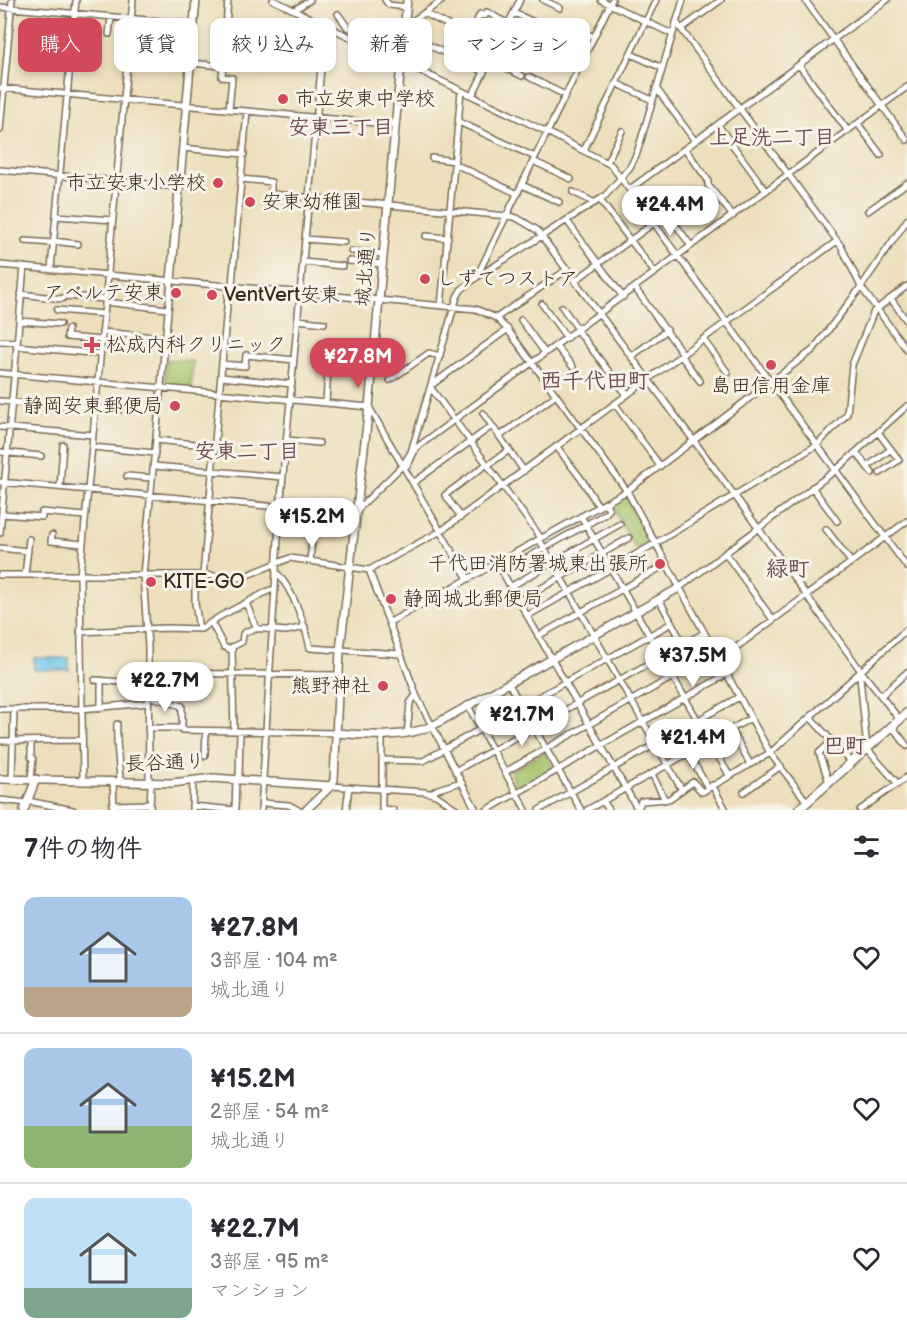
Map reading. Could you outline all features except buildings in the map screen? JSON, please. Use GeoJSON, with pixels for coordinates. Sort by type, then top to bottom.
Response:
{"type":"FeatureCollection","features":[{"type":"Feature","properties":{"kind":"main road"},"geometry":{"type":"LineString","coordinates":[[798,810],[903,716]]}},
{"type":"Feature","properties":{"kind":"street"},"geometry":{"type":"LineString","coordinates":[[0,130],[12,0]]}},
{"type":"Feature","properties":{"kind":"street"},"geometry":{"type":"LineString","coordinates":[[51,270],[76,0]]}},
{"type":"Feature","properties":{"kind":"street"},"geometry":{"type":"LineString","coordinates":[[132,18],[133,0]]}},
{"type":"Feature","properties":{"kind":"street"},"geometry":{"type":"LineString","coordinates":[[194,18],[196,0]]}},
{"type":"Feature","properties":{"kind":"street"},"geometry":{"type":"LineString","coordinates":[[227,18],[228,0]]}},
{"type":"Feature","properties":{"kind":"street"},"geometry":{"type":"LineString","coordinates":[[273,0],[311,18]]}},
{"type":"Feature","properties":{"kind":"street"},"geometry":{"type":"LineString","coordinates":[[294,10],[310,0]]}},
{"type":"Feature","properties":{"kind":"street"},"geometry":{"type":"LineString","coordinates":[[386,0],[389,5],[406,3]]}},
{"type":"Feature","properties":{"kind":"street"},"geometry":{"type":"LineString","coordinates":[[418,18],[443,0]]}},
{"type":"Feature","properties":{"kind":"street"},"geometry":{"type":"LineString","coordinates":[[511,18],[520,0]]}},
{"type":"Feature","properties":{"kind":"street"},"geometry":{"type":"LineString","coordinates":[[543,0],[560,8]]}},
{"type":"Feature","properties":{"kind":"street"},"geometry":{"type":"LineString","coordinates":[[601,0],[611,2],[672,34]]}},
{"type":"Feature","properties":{"kind":"street"},"geometry":{"type":"LineString","coordinates":[[584,150],[656,0]]}},
{"type":"Feature","properties":{"kind":"street"},"geometry":{"type":"LineString","coordinates":[[404,466],[411,452],[461,290],[477,277],[598,201],[630,167],[637,153],[683,0]]}},
{"type":"Feature","properties":{"kind":"street"},"geometry":{"type":"LineString","coordinates":[[681,29],[721,0]]}},
{"type":"Feature","properties":{"kind":"street"},"geometry":{"type":"LineString","coordinates":[[805,0],[907,140]]}},
{"type":"Feature","properties":{"kind":"street"},"geometry":{"type":"LineString","coordinates":[[630,189],[887,0]]}},
{"type":"Feature","properties":{"kind":"street"},"geometry":{"type":"LineString","coordinates":[[477,277],[611,2]]}},
{"type":"Feature","properties":{"kind":"street","name":"城北通り"},"geometry":{"type":"LineString","coordinates":[[405,18],[406,3]]}},
{"type":"Feature","properties":{"kind":"street"},"geometry":{"type":"LineString","coordinates":[[0,7],[118,18]]}},
{"type":"Feature","properties":{"kind":"street"},"geometry":{"type":"LineString","coordinates":[[478,18],[480,14],[485,16],[487,12],[498,18]]}},
{"type":"Feature","properties":{"kind":"street"},"geometry":{"type":"LineString","coordinates":[[424,13],[444,23]]}},
{"type":"Feature","properties":{"kind":"street"},"geometry":{"type":"LineString","coordinates":[[514,13],[525,18]]}},
{"type":"Feature","properties":{"kind":"street"},"geometry":{"type":"LineString","coordinates":[[338,14],[348,28],[340,33]]}},
{"type":"Feature","properties":{"kind":"street"},"geometry":{"type":"LineString","coordinates":[[109,34],[111,17]]}},
{"type":"Feature","properties":{"kind":"street"},"geometry":{"type":"LineString","coordinates":[[676,22],[837,241],[861,287],[907,350]]}},
{"type":"Feature","properties":{"kind":"street"},"geometry":{"type":"LineString","coordinates":[[336,31],[348,37]]}},
{"type":"Feature","properties":{"kind":"street"},"geometry":{"type":"LineString","coordinates":[[590,35],[594,37]]}},
{"type":"Feature","properties":{"kind":"street"},"geometry":{"type":"LineString","coordinates":[[630,54],[662,68]]}},
{"type":"Feature","properties":{"kind":"street"},"geometry":{"type":"LineString","coordinates":[[799,65],[848,131]]}},
{"type":"Feature","properties":{"kind":"street"},"geometry":{"type":"LineString","coordinates":[[83,781],[80,576],[127,72]]}},
{"type":"Feature","properties":{"kind":"street"},"geometry":{"type":"LineString","coordinates":[[117,724],[116,748],[119,753],[113,807],[150,807],[147,629],[143,575],[162,388],[189,72]]}},
{"type":"Feature","properties":{"kind":"street"},"geometry":{"type":"LineString","coordinates":[[222,72],[222,77],[232,78],[228,109]]}},
{"type":"Feature","properties":{"kind":"street"},"geometry":{"type":"LineString","coordinates":[[298,810],[289,805],[261,807],[280,508],[320,72]]}},
{"type":"Feature","properties":{"kind":"street","name":"城北通り"},"geometry":{"type":"LineString","coordinates":[[331,786],[334,780],[340,650],[369,407],[401,72]]}},
{"type":"Feature","properties":{"kind":"street"},"geometry":{"type":"LineString","coordinates":[[422,72],[607,162],[630,189],[907,567]]}},
{"type":"Feature","properties":{"kind":"street"},"geometry":{"type":"LineString","coordinates":[[472,96],[484,72]]}},
{"type":"Feature","properties":{"kind":"street"},"geometry":{"type":"LineString","coordinates":[[514,72],[522,76]]}},
{"type":"Feature","properties":{"kind":"street"},"geometry":{"type":"LineString","coordinates":[[529,77],[565,95]]}},
{"type":"Feature","properties":{"kind":"street"},"geometry":{"type":"LineString","coordinates":[[616,83],[652,100]]}},
{"type":"Feature","properties":{"kind":"street"},"geometry":{"type":"LineString","coordinates":[[656,88],[695,141]]}},
{"type":"Feature","properties":{"kind":"street"},"geometry":{"type":"LineString","coordinates":[[2,482],[280,508],[357,512],[404,466],[408,465],[416,448],[906,88]]}},
{"type":"Feature","properties":{"kind":"street"},"geometry":{"type":"LineString","coordinates":[[2,89],[396,125]]}},
{"type":"Feature","properties":{"kind":"street"},"geometry":{"type":"LineString","coordinates":[[441,306],[461,91]]}},
{"type":"Feature","properties":{"kind":"street"},"geometry":{"type":"LineString","coordinates":[[202,575],[247,111]]}},
{"type":"Feature","properties":{"kind":"street"},"geometry":{"type":"LineString","coordinates":[[459,122],[571,179]]}},
{"type":"Feature","properties":{"kind":"street"},"geometry":{"type":"LineString","coordinates":[[858,124],[881,155]]}},
{"type":"Feature","properties":{"kind":"street"},"geometry":{"type":"LineString","coordinates":[[718,125],[766,191]]}},
{"type":"Feature","properties":{"kind":"street"},"geometry":{"type":"LineString","coordinates":[[607,162],[622,131]]}},
{"type":"Feature","properties":{"kind":"street"},"geometry":{"type":"LineString","coordinates":[[182,148],[244,154]]}},
{"type":"Feature","properties":{"kind":"street"},"geometry":{"type":"LineString","coordinates":[[685,149],[708,180],[708,185],[733,216]]}},
{"type":"Feature","properties":{"kind":"street"},"geometry":{"type":"LineString","coordinates":[[432,158],[455,162],[518,194]]}},
{"type":"Feature","properties":{"kind":"street"},"geometry":{"type":"LineString","coordinates":[[0,170],[179,187]]}},
{"type":"Feature","properties":{"kind":"street"},"geometry":{"type":"LineString","coordinates":[[242,179],[271,182],[271,194],[508,216],[517,218],[543,236],[861,671],[881,696],[903,716]]}},
{"type":"Feature","properties":{"kind":"street"},"geometry":{"type":"LineString","coordinates":[[868,211],[907,183]]}},
{"type":"Feature","properties":{"kind":"street"},"geometry":{"type":"LineString","coordinates":[[522,185],[559,202]]}},
{"type":"Feature","properties":{"kind":"street"},"geometry":{"type":"LineString","coordinates":[[573,192],[598,201],[655,273]]}},
{"type":"Feature","properties":{"kind":"street"},"geometry":{"type":"LineString","coordinates":[[647,213],[675,193]]}},
{"type":"Feature","properties":{"kind":"street"},"geometry":{"type":"LineString","coordinates":[[668,214],[692,246]]}},
{"type":"Feature","properties":{"kind":"street"},"geometry":{"type":"LineString","coordinates":[[56,216],[113,220]]}},
{"type":"Feature","properties":{"kind":"street"},"geometry":{"type":"LineString","coordinates":[[567,220],[623,297]]}},
{"type":"Feature","properties":{"kind":"street"},"geometry":{"type":"LineString","coordinates":[[390,622],[627,491],[813,350],[861,287],[907,220]]}},
{"type":"Feature","properties":{"kind":"street"},"geometry":{"type":"LineString","coordinates":[[576,280],[654,223]]}},
{"type":"Feature","properties":{"kind":"street"},"geometry":{"type":"LineString","coordinates":[[426,236],[448,238]]}},
{"type":"Feature","properties":{"kind":"street"},"geometry":{"type":"LineString","coordinates":[[305,239],[344,242]]}},
{"type":"Feature","properties":{"kind":"street"},"geometry":{"type":"LineString","coordinates":[[24,241],[78,244]]}},
{"type":"Feature","properties":{"kind":"street"},"geometry":{"type":"LineString","coordinates":[[0,575],[202,575],[240,578],[286,558],[369,570],[441,531],[461,517],[837,241]]}},
{"type":"Feature","properties":{"kind":"street"},"geometry":{"type":"LineString","coordinates":[[351,251],[384,254]]}},
{"type":"Feature","properties":{"kind":"street"},"geometry":{"type":"LineString","coordinates":[[349,261],[383,264]]}},
{"type":"Feature","properties":{"kind":"street"},"geometry":{"type":"LineString","coordinates":[[303,262],[342,266]]}},
{"type":"Feature","properties":{"kind":"street"},"geometry":{"type":"LineString","coordinates":[[0,265],[380,299],[484,311],[496,318],[508,329],[627,491],[771,753],[807,802]]}},
{"type":"Feature","properties":{"kind":"street"},"geometry":{"type":"LineString","coordinates":[[0,533],[2,482],[7,453],[24,267]]}},
{"type":"Feature","properties":{"kind":"street"},"geometry":{"type":"LineString","coordinates":[[496,318],[568,269]]}},
{"type":"Feature","properties":{"kind":"street"},"geometry":{"type":"LineString","coordinates":[[527,616],[656,543],[817,445],[847,414],[852,365],[877,309],[907,286]]}},
{"type":"Feature","properties":{"kind":"street"},"geometry":{"type":"LineString","coordinates":[[635,288],[667,330],[700,381]]}},
{"type":"Feature","properties":{"kind":"street"},"geometry":{"type":"LineString","coordinates":[[21,294],[62,299],[66,296],[168,309]]}},
{"type":"Feature","properties":{"kind":"street"},"geometry":{"type":"LineString","coordinates":[[891,298],[907,321]]}},
{"type":"Feature","properties":{"kind":"street"},"geometry":{"type":"LineString","coordinates":[[542,304],[567,338]]}},
{"type":"Feature","properties":{"kind":"street"},"geometry":{"type":"LineString","coordinates":[[562,307],[627,395]]}},
{"type":"Feature","properties":{"kind":"street"},"geometry":{"type":"LineString","coordinates":[[57,310],[104,314]]}},
{"type":"Feature","properties":{"kind":"street"},"geometry":{"type":"LineString","coordinates":[[298,320],[324,323]]}},
{"type":"Feature","properties":{"kind":"street"},"geometry":{"type":"LineString","coordinates":[[521,320],[545,353]]}},
{"type":"Feature","properties":{"kind":"street"},"geometry":{"type":"LineString","coordinates":[[19,321],[60,324]]}},
{"type":"Feature","properties":{"kind":"street"},"geometry":{"type":"LineString","coordinates":[[68,329],[67,337],[101,340]]}},
{"type":"Feature","properties":{"kind":"street"},"geometry":{"type":"LineString","coordinates":[[431,387],[508,329]]}},
{"type":"Feature","properties":{"kind":"street"},"geometry":{"type":"LineString","coordinates":[[632,356],[667,330]]}},
{"type":"Feature","properties":{"kind":"street"},"geometry":{"type":"LineString","coordinates":[[102,332],[166,338]]}},
{"type":"Feature","properties":{"kind":"street"},"geometry":{"type":"LineString","coordinates":[[703,339],[728,373]]}},
{"type":"Feature","properties":{"kind":"street"},"geometry":{"type":"LineString","coordinates":[[0,341],[100,354]]}},
{"type":"Feature","properties":{"kind":"street"},"geometry":{"type":"LineString","coordinates":[[556,346],[573,367]]}},
{"type":"Feature","properties":{"kind":"street"},"geometry":{"type":"LineString","coordinates":[[390,380],[429,352],[440,356]]}},
{"type":"Feature","properties":{"kind":"street"},"geometry":{"type":"LineString","coordinates":[[222,364],[245,366],[246,355],[294,360]]}},
{"type":"Feature","properties":{"kind":"street"},"geometry":{"type":"LineString","coordinates":[[326,403],[328,368]]}},
{"type":"Feature","properties":{"kind":"street"},"geometry":{"type":"LineString","coordinates":[[0,373],[369,407],[468,579]]}},
{"type":"Feature","properties":{"kind":"street"},"geometry":{"type":"LineString","coordinates":[[221,377],[292,384]]}},
{"type":"Feature","properties":{"kind":"street"},"geometry":{"type":"LineString","coordinates":[[431,387],[540,538],[560,578],[682,790]]}},
{"type":"Feature","properties":{"kind":"street"},"geometry":{"type":"LineString","coordinates":[[500,436],[556,395]]}},
{"type":"Feature","properties":{"kind":"street"},"geometry":{"type":"LineString","coordinates":[[0,400],[119,410]]}},
{"type":"Feature","properties":{"kind":"street"},"geometry":{"type":"LineString","coordinates":[[615,404],[660,466]]}},
{"type":"Feature","properties":{"kind":"street"},"geometry":{"type":"LineString","coordinates":[[148,728],[382,735],[407,734],[432,726],[679,588],[836,470],[907,406]]}},
{"type":"Feature","properties":{"kind":"street"},"geometry":{"type":"LineString","coordinates":[[483,413],[524,471]]}},
{"type":"Feature","properties":{"kind":"street"},"geometry":{"type":"LineString","coordinates":[[413,483],[492,426]]}},
{"type":"Feature","properties":{"kind":"street"},"geometry":{"type":"LineString","coordinates":[[0,427],[93,435]]}},
{"type":"Feature","properties":{"kind":"street"},"geometry":{"type":"LineString","coordinates":[[878,432],[899,460],[880,473]]}},
{"type":"Feature","properties":{"kind":"street"},"geometry":{"type":"LineString","coordinates":[[287,440],[319,443]]}},
{"type":"Feature","properties":{"kind":"street"},"geometry":{"type":"LineString","coordinates":[[156,441],[214,446]]}},
{"type":"Feature","properties":{"kind":"street"},"geometry":{"type":"LineString","coordinates":[[60,487],[63,445]]}},
{"type":"Feature","properties":{"kind":"street"},"geometry":{"type":"LineString","coordinates":[[92,447],[155,453]]}},
{"type":"Feature","properties":{"kind":"street"},"geometry":{"type":"LineString","coordinates":[[557,447],[599,507]]}},
{"type":"Feature","properties":{"kind":"street"},"geometry":{"type":"LineString","coordinates":[[867,467],[891,449]]}},
{"type":"Feature","properties":{"kind":"street"},"geometry":{"type":"LineString","coordinates":[[461,517],[445,495],[509,450]]}},
{"type":"Feature","properties":{"kind":"street"},"geometry":{"type":"LineString","coordinates":[[0,452],[41,456]]}},
{"type":"Feature","properties":{"kind":"street"},"geometry":{"type":"LineString","coordinates":[[856,452],[872,473]]}},
{"type":"Feature","properties":{"kind":"street"},"geometry":{"type":"LineString","coordinates":[[154,466],[283,477]]}},
{"type":"Feature","properties":{"kind":"street"},"geometry":{"type":"LineString","coordinates":[[127,476],[152,478]]}},
{"type":"Feature","properties":{"kind":"street"},"geometry":{"type":"LineString","coordinates":[[812,487],[837,521]]}},
{"type":"Feature","properties":{"kind":"street"},"geometry":{"type":"LineString","coordinates":[[502,572],[608,512],[606,502]]}},
{"type":"Feature","properties":{"kind":"street"},"geometry":{"type":"LineString","coordinates":[[310,561],[315,510]]}},
{"type":"Feature","properties":{"kind":"street"},"geometry":{"type":"LineString","coordinates":[[1,516],[42,517],[42,513],[85,516]]}},
{"type":"Feature","properties":{"kind":"street"},"geometry":{"type":"LineString","coordinates":[[581,516],[729,775]]}},
{"type":"Feature","properties":{"kind":"street"},"geometry":{"type":"LineString","coordinates":[[719,660],[907,521]]}},
{"type":"Feature","properties":{"kind":"street"},"geometry":{"type":"LineString","coordinates":[[510,587],[620,524]]}},
{"type":"Feature","properties":{"kind":"street"},"geometry":{"type":"LineString","coordinates":[[826,529],[851,562]]}},
{"type":"Feature","properties":{"kind":"street"},"geometry":{"type":"LineString","coordinates":[[52,535],[51,541],[82,544]]}},
{"type":"Feature","properties":{"kind":"street"},"geometry":{"type":"LineString","coordinates":[[519,601],[629,538]]}},
{"type":"Feature","properties":{"kind":"street"},"geometry":{"type":"LineString","coordinates":[[25,575],[29,539]]}},
{"type":"Feature","properties":{"kind":"street"},"geometry":{"type":"LineString","coordinates":[[0,548],[28,551]]}},
{"type":"Feature","properties":{"kind":"street"},"geometry":{"type":"LineString","coordinates":[[725,553],[772,620]]}},
{"type":"Feature","properties":{"kind":"street"},"geometry":{"type":"LineString","coordinates":[[497,563],[638,810]]}},
{"type":"Feature","properties":{"kind":"street"},"geometry":{"type":"LineString","coordinates":[[538,636],[667,564]]}},
{"type":"Feature","properties":{"kind":"street"},"geometry":{"type":"LineString","coordinates":[[369,570],[416,695],[476,810]]}},
{"type":"Feature","properties":{"kind":"street"},"geometry":{"type":"LineString","coordinates":[[276,572],[305,627],[310,648],[401,654]]}},
{"type":"Feature","properties":{"kind":"street"},"geometry":{"type":"LineString","coordinates":[[195,575],[195,603],[199,629]]}},
{"type":"Feature","properties":{"kind":"street"},"geometry":{"type":"LineString","coordinates":[[80,633],[199,629],[270,590],[274,590]]}},
{"type":"Feature","properties":{"kind":"street"},"geometry":{"type":"LineString","coordinates":[[659,599],[683,644]]}},
{"type":"Feature","properties":{"kind":"street"},"geometry":{"type":"LineString","coordinates":[[246,603],[257,629]]}},
{"type":"Feature","properties":{"kind":"street"},"geometry":{"type":"LineString","coordinates":[[211,622],[223,645],[231,650]]}},
{"type":"Feature","properties":{"kind":"street"},"geometry":{"type":"LineString","coordinates":[[382,760],[423,761],[672,623]]}},
{"type":"Feature","properties":{"kind":"street"},"geometry":{"type":"LineString","coordinates":[[231,650],[242,642],[246,631],[257,629],[288,631],[305,627]]}},
{"type":"Feature","properties":{"kind":"street"},"geometry":{"type":"LineString","coordinates":[[638,810],[641,801],[665,800],[693,782],[702,792],[771,753],[907,629]]}},
{"type":"Feature","properties":{"kind":"street"},"geometry":{"type":"LineString","coordinates":[[456,771],[704,633]]}},
{"type":"Feature","properties":{"kind":"street"},"geometry":{"type":"LineString","coordinates":[[193,781],[192,808],[235,810],[238,779],[237,731],[231,650]]}},
{"type":"Feature","properties":{"kind":"street"},"geometry":{"type":"LineString","coordinates":[[505,772],[715,653]]}},
{"type":"Feature","properties":{"kind":"street"},"geometry":{"type":"LineString","coordinates":[[861,671],[867,749],[898,784]]}},
{"type":"Feature","properties":{"kind":"street"},"geometry":{"type":"LineString","coordinates":[[881,696],[907,672]]}},
{"type":"Feature","properties":{"kind":"street"},"geometry":{"type":"LineString","coordinates":[[148,673],[339,675]]}},
{"type":"Feature","properties":{"kind":"street"},"geometry":{"type":"LineString","coordinates":[[487,810],[727,674]]}},
{"type":"Feature","properties":{"kind":"street"},"geometry":{"type":"LineString","coordinates":[[101,708],[98,680],[148,684]]}},
{"type":"Feature","properties":{"kind":"street"},"geometry":{"type":"LineString","coordinates":[[509,684],[581,810]]}},
{"type":"Feature","properties":{"kind":"street"},"geometry":{"type":"LineString","coordinates":[[407,734],[410,704],[416,695]]}},
{"type":"Feature","properties":{"kind":"street"},"geometry":{"type":"LineString","coordinates":[[148,696],[182,706],[182,728]]}},
{"type":"Feature","properties":{"kind":"street"},"geometry":{"type":"LineString","coordinates":[[539,810],[740,697]]}},
{"type":"Feature","properties":{"kind":"street"},"geometry":{"type":"LineString","coordinates":[[0,709],[81,709],[148,703]]}},
{"type":"Feature","properties":{"kind":"street"},"geometry":{"type":"LineString","coordinates":[[468,706],[526,810]]}},
{"type":"Feature","properties":{"kind":"street"},"geometry":{"type":"LineString","coordinates":[[12,779],[14,709]]}},
{"type":"Feature","properties":{"kind":"street"},"geometry":{"type":"LineString","coordinates":[[810,717],[852,763]]}},
{"type":"Feature","properties":{"kind":"street"},"geometry":{"type":"LineString","coordinates":[[587,810],[751,718]]}},
{"type":"Feature","properties":{"kind":"street"},"geometry":{"type":"LineString","coordinates":[[892,726],[907,746]]}},
{"type":"Feature","properties":{"kind":"street"},"geometry":{"type":"LineString","coordinates":[[731,729],[750,764]]}},
{"type":"Feature","properties":{"kind":"street"},"geometry":{"type":"LineString","coordinates":[[205,756],[206,731]]}},
{"type":"Feature","properties":{"kind":"street"},"geometry":{"type":"LineString","coordinates":[[382,735],[382,809],[393,810]]}},
{"type":"Feature","properties":{"kind":"street"},"geometry":{"type":"LineString","coordinates":[[0,741],[82,740]]}},
{"type":"Feature","properties":{"kind":"street"},"geometry":{"type":"LineString","coordinates":[[26,805],[34,779],[31,741]]}},
{"type":"Feature","properties":{"kind":"street"},"geometry":{"type":"LineString","coordinates":[[829,782],[819,753],[832,741]]}},
{"type":"Feature","properties":{"kind":"street"},"geometry":{"type":"LineString","coordinates":[[688,753],[726,810]]}},
{"type":"Feature","properties":{"kind":"street"},"geometry":{"type":"LineString","coordinates":[[744,792],[781,766]]}},
{"type":"Feature","properties":{"kind":"street"},"geometry":{"type":"LineString","coordinates":[[652,774],[665,800]]}},
{"type":"Feature","properties":{"kind":"street"},"geometry":{"type":"LineString","coordinates":[[860,810],[907,777]]}},
{"type":"Feature","properties":{"kind":"street","name":"長谷通り"},"geometry":{"type":"LineString","coordinates":[[0,779],[150,782],[213,778],[331,786]]}},
{"type":"Feature","properties":{"kind":"street"},"geometry":{"type":"LineString","coordinates":[[431,794],[435,790],[461,782]]}},
{"type":"Feature","properties":{"kind":"street"},"geometry":{"type":"LineString","coordinates":[[306,810],[331,786],[431,794],[458,810]]}},
{"type":"Feature","properties":{"kind":"street"},"geometry":{"type":"LineString","coordinates":[[346,810],[349,787]]}},
{"type":"Feature","properties":{"kind":"street"},"geometry":{"type":"LineString","coordinates":[[0,800],[73,810]]}},
{"type":"Feature","properties":{"kind":"street"},"geometry":{"type":"LineString","coordinates":[[603,801],[609,810]]}},
{"type":"Feature","properties":{"kind":"green space"},"geometry":{"type":"Polygon","coordinates":[[[166,360],[193,361],[191,387],[165,386],[166,360]]]}},
{"type":"Feature","properties":{"kind":"green space"},"geometry":{"type":"Polygon","coordinates":[[[625,495],[651,542],[636,550],[610,503],[625,495]]]}},
{"type":"Feature","properties":{"kind":"green space"},"geometry":{"type":"Polygon","coordinates":[[[545,752],[554,769],[517,787],[510,771],[545,752]]]}},
{"type":"Feature","properties":{"kind":"water"},"geometry":{"type":"Polygon","coordinates":[[[34,658],[69,658],[69,670],[34,670],[34,658]]]}},
{"type":"Feature","properties":{"kind":"place","name":"市立安東中学校"},"geometry":{"type":"Point","coordinates":[283,99]}},
{"type":"Feature","properties":{"kind":"place","name":"市立安東小学校"},"geometry":{"type":"Point","coordinates":[218,183]}},
{"type":"Feature","properties":{"kind":"place","name":"安東幼稚園"},"geometry":{"type":"Point","coordinates":[250,202]}},
{"type":"Feature","properties":{"kind":"place","name":"しずてつストア"},"geometry":{"type":"Point","coordinates":[425,279]}},
{"type":"Feature","properties":{"kind":"place","name":"アベルテ安東"},"geometry":{"type":"Point","coordinates":[176,293]}},
{"type":"Feature","properties":{"kind":"place","name":"VentVert安東"},"geometry":{"type":"Point","coordinates":[212,295]}},
{"type":"Feature","properties":{"kind":"place","name":"松成内科クリニック"},"geometry":{"type":"Point","coordinates":[92,345]}},
{"type":"Feature","properties":{"kind":"place","name":"島田信用金庫"},"geometry":{"type":"Point","coordinates":[771,365]}},
{"type":"Feature","properties":{"kind":"place","name":"静岡安東郵便局"},"geometry":{"type":"Point","coordinates":[175,406]}},
{"type":"Feature","properties":{"kind":"place","name":"千代田消防署城東出張所"},"geometry":{"type":"Point","coordinates":[660,564]}},
{"type":"Feature","properties":{"kind":"place","name":"KITE-GO"},"geometry":{"type":"Point","coordinates":[151,582]}},
{"type":"Feature","properties":{"kind":"place","name":"静岡城北郵便局"},"geometry":{"type":"Point","coordinates":[391,599]}},
{"type":"Feature","properties":{"kind":"place","name":"熊野神社"},"geometry":{"type":"Point","coordinates":[383,686]}},
{"type":"Feature","properties":{"kind":"district","name":"安東三丁目"},"geometry":{"type":"Point","coordinates":[341,127]}},
{"type":"Feature","properties":{"kind":"district","name":"上足洗二丁目"},"geometry":{"type":"Point","coordinates":[772,137]}},
{"type":"Feature","properties":{"kind":"district","name":"西千代田町"},"geometry":{"type":"Point","coordinates":[595,381]}},
{"type":"Feature","properties":{"kind":"district","name":"安東二丁目"},"geometry":{"type":"Point","coordinates":[247,451]}},
{"type":"Feature","properties":{"kind":"district","name":"緑町"},"geometry":{"type":"Point","coordinates":[788,569]}},
{"type":"Feature","properties":{"kind":"district","name":"巴町"},"geometry":{"type":"Point","coordinates":[845,746]}}]}
